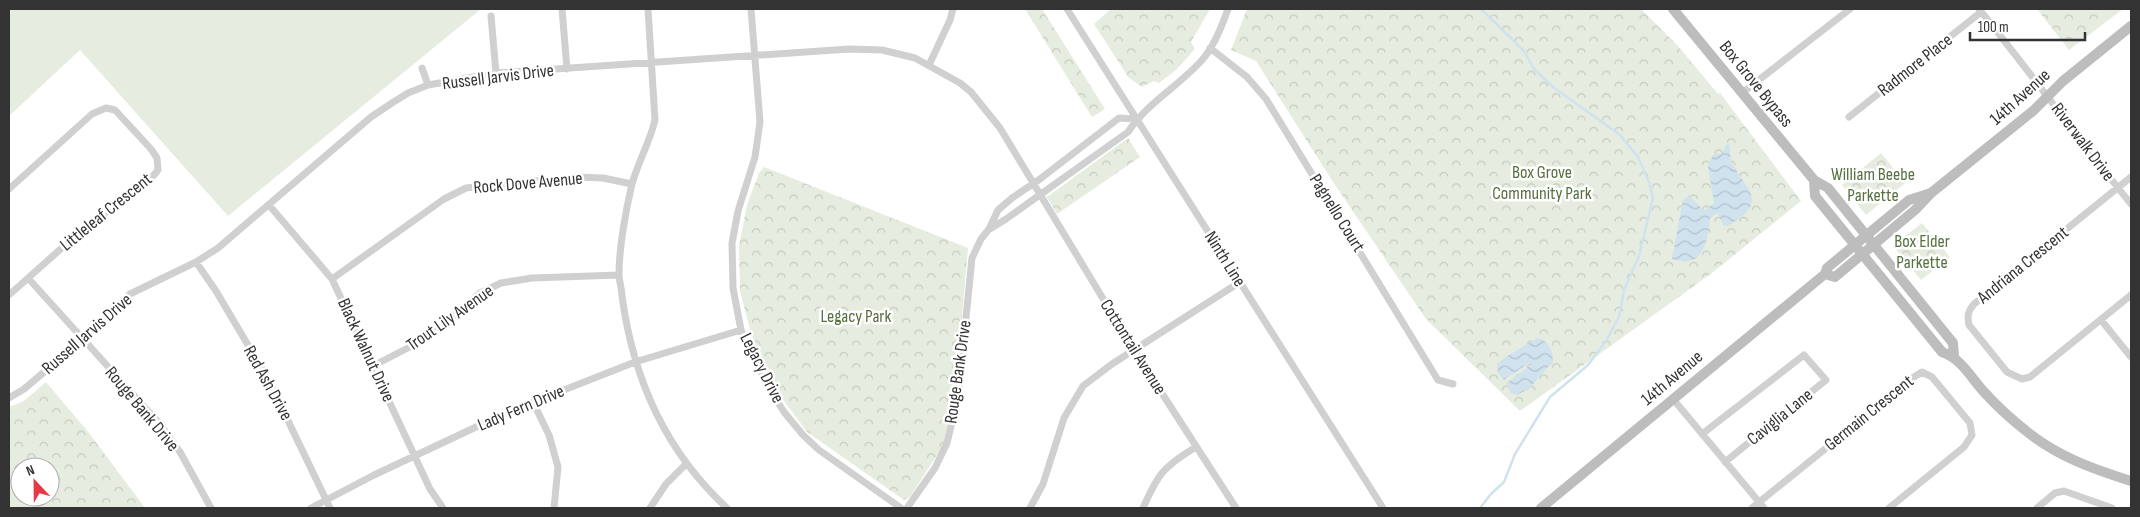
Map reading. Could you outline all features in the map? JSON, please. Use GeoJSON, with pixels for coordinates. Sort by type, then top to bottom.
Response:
{"type":"FeatureCollection","features":[{"type":"Feature","properties":{"kind":"main road","name":"Box Grove Bypass"},"geometry":{"type":"LineString","coordinates":[[1674,9],[1814,180],[1828,188],[1866,235],[1953,343],[1954,356]]}},
{"type":"Feature","properties":{"kind":"main road","name":"14th Avenue"},"geometry":{"type":"LineString","coordinates":[[1825,274],[1835,277],[1916,210],[1931,193],[2033,112],[2063,81],[2131,26]]}},
{"type":"Feature","properties":{"kind":"main road","name":"Box Grove Bypass"},"geometry":{"type":"LineString","coordinates":[[1814,180],[1815,196],[1942,352],[1954,356],[1986,394],[2026,431],[2061,454],[2131,481]]}},
{"type":"Feature","properties":{"kind":"main road","name":"14th Avenue"},"geometry":{"type":"LineString","coordinates":[[1542,508],[1825,274],[1827,268],[1854,244],[1909,200],[1931,193]]}},
{"type":"Feature","properties":{"kind":"street"},"geometry":{"type":"LineString","coordinates":[[562,9],[567,68]]}},
{"type":"Feature","properties":{"kind":"street"},"geometry":{"type":"LineString","coordinates":[[648,9],[653,62],[655,120],[652,134],[632,184],[620,252],[619,275],[624,314],[635,362],[645,392],[686,464],[709,492],[727,508]]}},
{"type":"Feature","properties":{"kind":"street","name":"Legacy Drive"},"geometry":{"type":"LineString","coordinates":[[751,9],[760,122],[759,138],[738,211],[732,243],[734,288],[741,330],[766,385],[784,412],[803,435],[819,450],[901,508]]}},
{"type":"Feature","properties":{"kind":"street"},"geometry":{"type":"LineString","coordinates":[[929,65],[954,9]]}},
{"type":"Feature","properties":{"kind":"street","name":"Ninth Line"},"geometry":{"type":"LineString","coordinates":[[1067,9],[1383,508]]}},
{"type":"Feature","properties":{"kind":"street","name":"Rouge Bank Drive"},"geometry":{"type":"LineString","coordinates":[[907,508],[935,468],[947,443],[958,397],[972,258],[980,239],[990,229],[1128,132],[1136,119],[1203,60],[1228,9]]}},
{"type":"Feature","properties":{"kind":"street"},"geometry":{"type":"LineString","coordinates":[[1742,93],[1850,9]]}},
{"type":"Feature","properties":{"kind":"street","name":"Riverwalk Drive"},"geometry":{"type":"LineString","coordinates":[[1980,10],[2131,204]]}},
{"type":"Feature","properties":{"kind":"street","name":"Radmore Place"},"geometry":{"type":"LineString","coordinates":[[1849,117],[1980,10]]}},
{"type":"Feature","properties":{"kind":"street"},"geometry":{"type":"LineString","coordinates":[[491,16],[496,73]]}},
{"type":"Feature","properties":{"kind":"street","name":"Pagnello Court"},"geometry":{"type":"LineString","coordinates":[[1210,48],[1247,77],[1266,99],[1438,380],[1453,384]]}},
{"type":"Feature","properties":{"kind":"street","name":"Russell Jarvis Drive"},"geometry":{"type":"LineString","coordinates":[[9,398],[24,389],[82,340],[130,294],[196,262],[218,248],[371,117],[408,93],[428,85],[496,73],[849,49],[882,50],[915,58],[960,82],[971,92],[1000,128],[1032,184]]}},
{"type":"Feature","properties":{"kind":"street"},"geometry":{"type":"LineString","coordinates":[[422,68],[428,85]]}},
{"type":"Feature","properties":{"kind":"street","name":"Littleleaf Crescent"},"geometry":{"type":"LineString","coordinates":[[9,189],[92,114],[106,108],[115,110],[157,158],[158,170],[148,182],[82,230],[9,294]]}},
{"type":"Feature","properties":{"kind":"street","name":"Rouge Bank Drive"},"geometry":{"type":"LineString","coordinates":[[990,229],[998,210],[1119,118],[1136,119]]}},
{"type":"Feature","properties":{"kind":"street"},"geometry":{"type":"LineString","coordinates":[[2118,188],[2131,176]]}},
{"type":"Feature","properties":{"kind":"street","name":"Rock Dove Avenue"},"geometry":{"type":"LineString","coordinates":[[332,279],[444,199],[466,188],[576,177],[603,178],[632,184]]}},
{"type":"Feature","properties":{"kind":"street","name":"Cottontail Avenue"},"geometry":{"type":"LineString","coordinates":[[1032,184],[1134,350],[1236,508]]}},
{"type":"Feature","properties":{"kind":"street","name":"Andriana Crescent"},"geometry":{"type":"LineString","coordinates":[[2118,188],[1974,304],[1967,317],[1969,325],[2008,372],[2022,379],[2030,377],[2131,295]]}},
{"type":"Feature","properties":{"kind":"street","name":"Black Walnut Drive"},"geometry":{"type":"LineString","coordinates":[[269,205],[332,279],[430,489],[443,508]]}},
{"type":"Feature","properties":{"kind":"street","name":"Red Ash Drive"},"geometry":{"type":"LineString","coordinates":[[196,262],[216,291],[276,394],[328,505]]}},
{"type":"Feature","properties":{"kind":"street","name":"Trout Lily Avenue"},"geometry":{"type":"LineString","coordinates":[[373,366],[425,339],[480,293],[500,283],[526,279],[619,275]]}},
{"type":"Feature","properties":{"kind":"street","name":"Rouge Bank Drive"},"geometry":{"type":"LineString","coordinates":[[28,278],[159,423],[180,452],[211,508]]}},
{"type":"Feature","properties":{"kind":"street"},"geometry":{"type":"LineString","coordinates":[[1030,508],[1043,484],[1064,418],[1083,386],[1134,350],[1240,282]]}},
{"type":"Feature","properties":{"kind":"street"},"geometry":{"type":"LineString","coordinates":[[2101,320],[2131,357]]}},
{"type":"Feature","properties":{"kind":"street","name":"Lady Fern Drive"},"geometry":{"type":"LineString","coordinates":[[311,508],[328,505],[374,475],[508,412],[635,362],[741,330]]}},
{"type":"Feature","properties":{"kind":"street","name":"Caviglia Lane"},"geometry":{"type":"LineString","coordinates":[[1702,434],[1804,355],[1826,380],[1725,462]]}},
{"type":"Feature","properties":{"kind":"street","name":"Germain Crescent"},"geometry":{"type":"LineString","coordinates":[[1762,505],[1914,376],[1922,372],[1932,376],[1970,423],[1972,436],[1964,447],[1889,508]]}},
{"type":"Feature","properties":{"kind":"street"},"geometry":{"type":"LineString","coordinates":[[1673,399],[1762,505],[1752,508]]}},
{"type":"Feature","properties":{"kind":"street"},"geometry":{"type":"LineString","coordinates":[[533,402],[549,436],[558,467],[554,508]]}},
{"type":"Feature","properties":{"kind":"street"},"geometry":{"type":"LineString","coordinates":[[1143,508],[1152,485],[1164,469],[1196,447]]}},
{"type":"Feature","properties":{"kind":"street"},"geometry":{"type":"LineString","coordinates":[[650,508],[666,484],[686,464]]}},
{"type":"Feature","properties":{"kind":"street"},"geometry":{"type":"LineString","coordinates":[[2037,508],[2055,493],[2064,491],[2112,508]]}},
{"type":"Feature","properties":{"kind":"green space"},"geometry":{"type":"Polygon","coordinates":[[[9,9],[481,9],[228,216],[80,50],[9,116],[9,9]]]}},
{"type":"Feature","properties":{"kind":"green space"},"geometry":{"type":"Polygon","coordinates":[[[1025,9],[1042,9],[1105,109],[1092,117],[1025,9]]]}},
{"type":"Feature","properties":{"kind":"green space"},"geometry":{"type":"Polygon","coordinates":[[[1111,9],[1210,9],[1191,42],[1195,49],[1176,70],[1159,83],[1154,81],[1142,87],[1129,78],[1094,24],[1111,9]]]}},
{"type":"Feature","properties":{"kind":"green space","name":"Box Grove Community Park"},"geometry":{"type":"Polygon","coordinates":[[[1247,9],[1641,9],[1678,46],[1718,94],[1720,93],[1801,201],[1712,273],[1520,411],[1426,319],[1333,182],[1256,61],[1231,50],[1247,9]]]}},
{"type":"Feature","properties":{"kind":"green space"},"geometry":{"type":"Polygon","coordinates":[[[2037,9],[2123,9],[2069,50],[2037,9]]]}},
{"type":"Feature","properties":{"kind":"green space"},"geometry":{"type":"Polygon","coordinates":[[[1128,138],[1140,157],[1057,214],[1047,197],[1128,138]]]}},
{"type":"Feature","properties":{"kind":"green space","name":"William Beebe Parkette"},"geometry":{"type":"Polygon","coordinates":[[[1881,153],[1905,183],[1866,215],[1842,185],[1881,153]]]}},
{"type":"Feature","properties":{"kind":"green space","name":"Legacy Park"},"geometry":{"type":"Polygon","coordinates":[[[764,167],[968,248],[955,396],[946,441],[910,497],[904,500],[807,432],[782,398],[765,369],[751,333],[740,291],[739,246],[747,205],[759,173],[764,167]]]}},
{"type":"Feature","properties":{"kind":"green space","name":"Box Elder Parkette"},"geometry":{"type":"Polygon","coordinates":[[[1922,223],[1950,257],[1921,280],[1893,246],[1922,223]]]}},
{"type":"Feature","properties":{"kind":"green space"},"geometry":{"type":"Polygon","coordinates":[[[46,382],[89,433],[145,508],[9,508],[9,407],[24,401],[46,382]]]}},
{"type":"Feature","properties":{"kind":"water"},"geometry":{"type":"Polygon","coordinates":[[[1729,144],[1731,161],[1749,190],[1752,204],[1748,210],[1728,226],[1723,225],[1718,213],[1710,218],[1708,236],[1702,252],[1697,257],[1691,261],[1672,259],[1683,200],[1689,195],[1704,211],[1714,203],[1708,166],[1713,155],[1723,153],[1726,145],[1729,144]]]}},
{"type":"Feature","properties":{"kind":"water"},"geometry":{"type":"Polygon","coordinates":[[[1537,338],[1545,341],[1550,347],[1553,363],[1529,388],[1517,395],[1511,393],[1506,384],[1532,364],[1530,362],[1504,380],[1498,373],[1497,364],[1537,338]]]}},
{"type":"Feature","properties":{"kind":"waterway"},"geometry":{"type":"LineString","coordinates":[[1480,508],[1504,482],[1515,454],[1550,397],[1588,365],[1606,341],[1619,317],[1624,290],[1639,256],[1653,198],[1649,182],[1638,157],[1620,135],[1553,87],[1534,69],[1524,51],[1481,9]]}}]}
